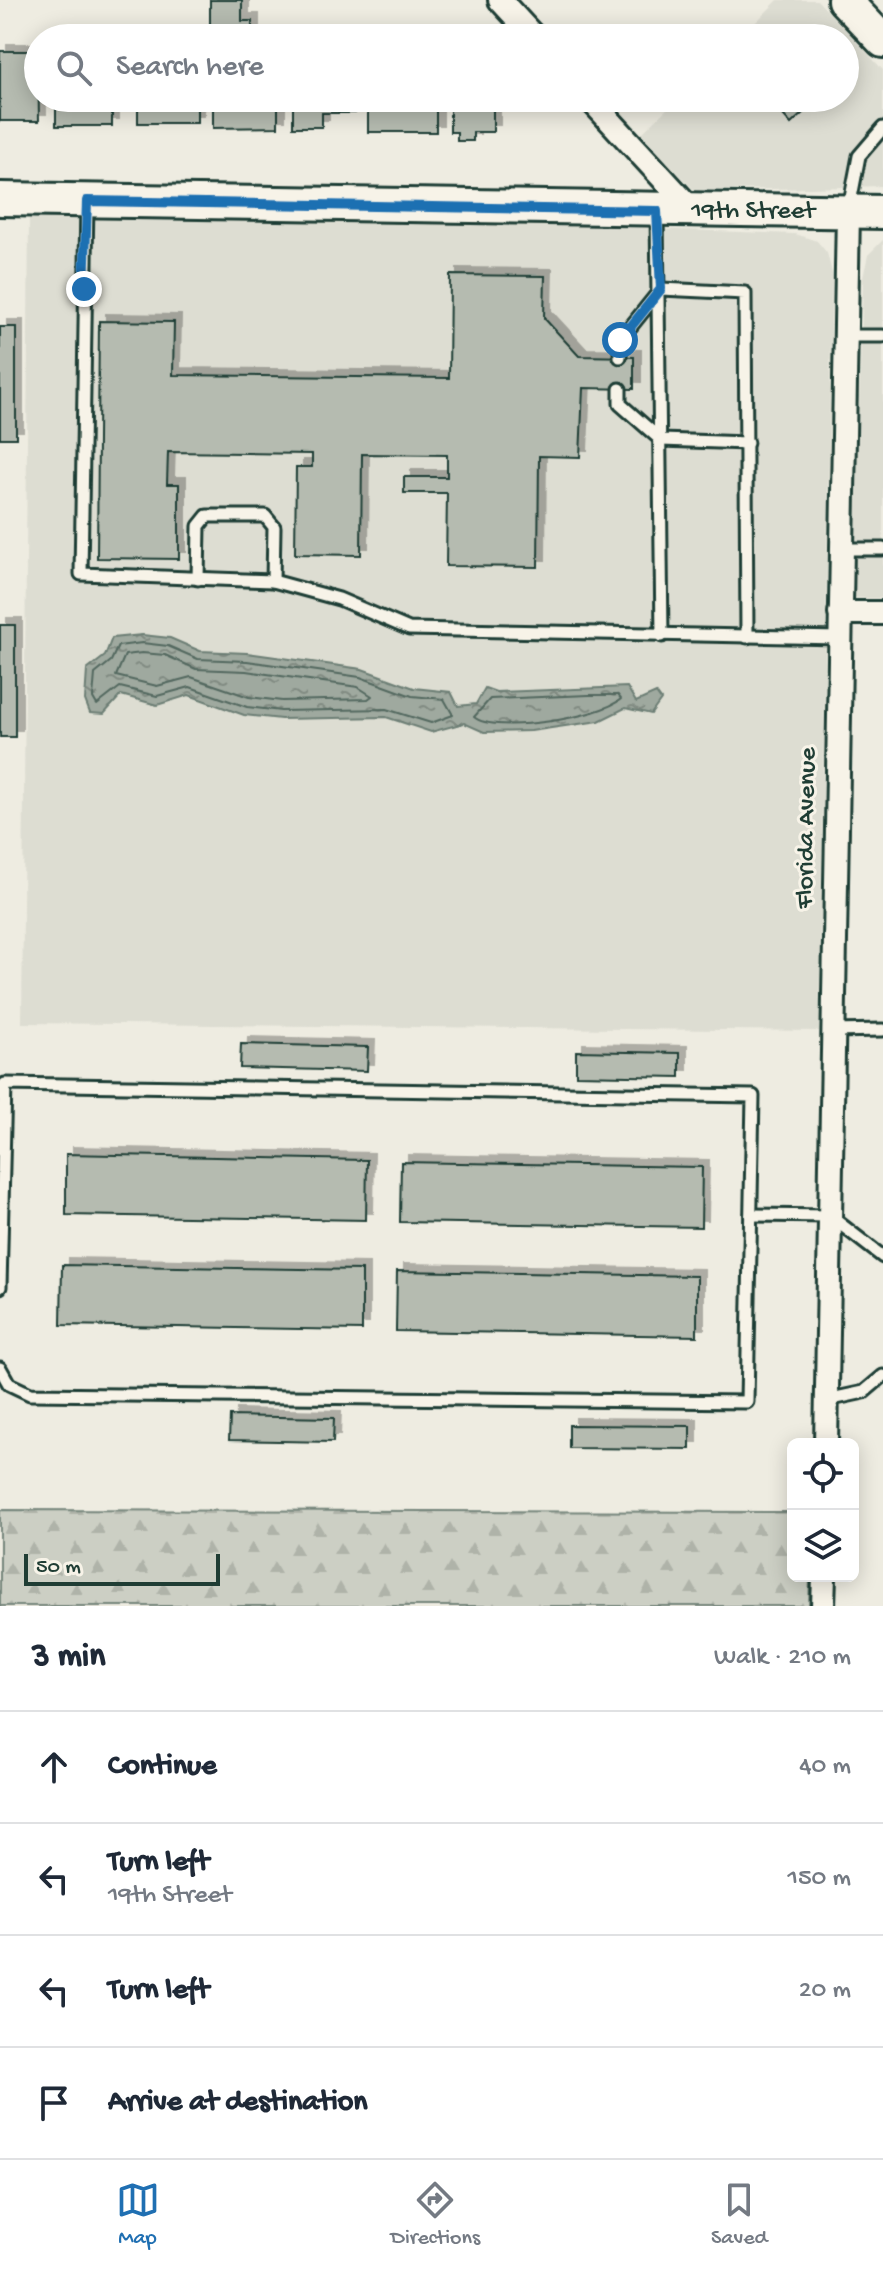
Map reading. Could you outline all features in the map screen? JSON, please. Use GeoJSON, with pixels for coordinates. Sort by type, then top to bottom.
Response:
{"type":"FeatureCollection","features":[{"type":"Feature","properties":{"kind":"main road"},"geometry":{"type":"LineString","coordinates":[[844,0],[883,41]]}},
{"type":"Feature","properties":{"kind":"main road","name":"19th Street"},"geometry":{"type":"LineString","coordinates":[[0,199],[883,212]]}},
{"type":"Feature","properties":{"kind":"street"},"geometry":{"type":"LineString","coordinates":[[500,0],[522,24]]}},
{"type":"Feature","properties":{"kind":"street"},"geometry":{"type":"LineString","coordinates":[[602,112],[693,211]]}},
{"type":"Feature","properties":{"kind":"street","name":"Florida Avenue"},"geometry":{"type":"LineString","coordinates":[[826,1438],[848,212]]}},
{"type":"Feature","properties":{"kind":"street"},"geometry":{"type":"LineString","coordinates":[[840,613],[883,613]]}},
{"type":"Feature","properties":{"kind":"street"},"geometry":{"type":"LineString","coordinates":[[823,1606],[824,1582]]}},
{"type":"Feature","properties":{"kind":"lane"},"geometry":{"type":"LineString","coordinates":[[848,212],[859,156],[883,128]]}},
{"type":"Feature","properties":{"kind":"lane"},"geometry":{"type":"LineString","coordinates":[[87,201],[81,574],[273,581],[339,599],[409,629],[839,638]]}},
{"type":"Feature","properties":{"kind":"lane"},"geometry":{"type":"LineString","coordinates":[[657,211],[661,289],[662,636]]}},
{"type":"Feature","properties":{"kind":"lane"},"geometry":{"type":"LineString","coordinates":[[620,357],[620,340],[661,289]]}},
{"type":"Feature","properties":{"kind":"lane"},"geometry":{"type":"LineString","coordinates":[[661,289],[745,293],[747,637]]}},
{"type":"Feature","properties":{"kind":"lane"},"geometry":{"type":"LineString","coordinates":[[846,336],[883,336]]}},
{"type":"Feature","properties":{"kind":"lane"},"geometry":{"type":"LineString","coordinates":[[620,389],[620,404],[661,440],[747,443]]}},
{"type":"Feature","properties":{"kind":"lane"},"geometry":{"type":"LineString","coordinates":[[198,579],[199,526],[207,516],[265,516],[274,527],[273,581]]}},
{"type":"Feature","properties":{"kind":"lane"},"geometry":{"type":"LineString","coordinates":[[841,549],[883,549]]}},
{"type":"Feature","properties":{"kind":"lane"},"geometry":{"type":"LineString","coordinates":[[833,1031],[883,1030]]}},
{"type":"Feature","properties":{"kind":"lane"},"geometry":{"type":"LineString","coordinates":[[0,1287],[2,1081],[753,1096],[747,1402],[30,1394],[9,1384],[0,1368]]}},
{"type":"Feature","properties":{"kind":"lane"},"geometry":{"type":"LineString","coordinates":[[751,1215],[830,1216],[883,1257]]}},
{"type":"Feature","properties":{"kind":"lane"},"geometry":{"type":"LineString","coordinates":[[827,1400],[864,1392],[883,1376]]}},
{"type":"Feature","properties":{"kind":"shaded area"},"geometry":{"type":"Polygon","coordinates":[[[778,0],[817,0],[840,24],[754,24],[778,0]]]}},
{"type":"Feature","properties":{"kind":"shaded area"},"geometry":{"type":"Polygon","coordinates":[[[859,45],[883,70],[883,186],[695,191],[641,134],[664,112],[859,112],[859,45]]]}},
{"type":"Feature","properties":{"kind":"shaded area"},"geometry":{"type":"Polygon","coordinates":[[[29,217],[610,227],[795,234],[817,241],[827,253],[832,273],[819,1031],[22,1023],[29,217]]]}},
{"type":"Feature","properties":{"kind":"shaded area"},"geometry":{"type":"Polygon","coordinates":[[[883,240],[883,598],[853,598],[863,278],[868,255],[883,240]]]}},
{"type":"Feature","properties":{"kind":"green space"},"geometry":{"type":"Polygon","coordinates":[[[0,1510],[787,1512],[787,1582],[810,1582],[809,1606],[0,1606],[0,1510]]]}},
{"type":"Feature","properties":{"kind":"water"},"geometry":{"type":"Polygon","coordinates":[[[142,635],[170,638],[200,651],[247,653],[362,669],[414,688],[451,692],[458,706],[476,704],[485,688],[496,692],[627,687],[636,702],[656,693],[661,700],[651,714],[625,708],[599,721],[531,731],[484,732],[464,723],[431,732],[386,717],[281,719],[244,715],[189,695],[157,705],[121,695],[104,714],[90,713],[85,700],[87,670],[105,656],[112,638],[142,635]]]}},
{"type":"Feature","properties":{"kind":"building"},"geometry":{"type":"Polygon","coordinates":[[[210,0],[242,0],[242,21],[252,21],[252,24],[210,24],[210,0]]]}},
{"type":"Feature","properties":{"kind":"building"},"geometry":{"type":"Polygon","coordinates":[[[0,51],[24,51],[24,112],[39,112],[39,121],[0,121],[0,51]]]}},
{"type":"Feature","properties":{"kind":"building"},"geometry":{"type":"Polygon","coordinates":[[[56,112],[112,112],[112,126],[56,126],[56,112]]]}},
{"type":"Feature","properties":{"kind":"building"},"geometry":{"type":"Polygon","coordinates":[[[138,112],[197,112],[197,123],[138,123],[138,112]]]}},
{"type":"Feature","properties":{"kind":"building"},"geometry":{"type":"Polygon","coordinates":[[[213,112],[278,112],[278,127],[213,128],[213,112]]]}},
{"type":"Feature","properties":{"kind":"building"},"geometry":{"type":"Polygon","coordinates":[[[293,112],[355,112],[322,113],[322,127],[293,127],[293,112]]]}},
{"type":"Feature","properties":{"kind":"building"},"geometry":{"type":"Polygon","coordinates":[[[368,112],[436,112],[436,132],[368,132],[368,112]]]}},
{"type":"Feature","properties":{"kind":"building"},"geometry":{"type":"Polygon","coordinates":[[[450,112],[493,112],[493,132],[473,132],[473,141],[457,141],[457,132],[450,132],[450,112]]]}},
{"type":"Feature","properties":{"kind":"building"},"geometry":{"type":"Polygon","coordinates":[[[781,112],[804,112],[791,124],[781,112]]]}},
{"type":"Feature","properties":{"kind":"building"},"geometry":{"type":"Polygon","coordinates":[[[450,275],[545,276],[544,318],[579,356],[634,357],[634,389],[583,388],[580,457],[539,456],[538,567],[446,566],[447,493],[404,493],[404,477],[447,477],[447,455],[362,454],[361,555],[295,554],[296,467],[312,467],[312,454],[168,452],[167,484],[179,484],[179,559],[97,558],[99,321],[174,322],[173,375],[449,378],[450,275]]]}},
{"type":"Feature","properties":{"kind":"building"},"geometry":{"type":"Polygon","coordinates":[[[0,327],[16,327],[16,438],[0,438],[0,327]]]}},
{"type":"Feature","properties":{"kind":"building"},"geometry":{"type":"Polygon","coordinates":[[[0,625],[15,625],[15,737],[0,737],[0,625]]]}},
{"type":"Feature","properties":{"kind":"building"},"geometry":{"type":"Polygon","coordinates":[[[241,1044],[368,1047],[367,1071],[240,1068],[241,1044]]]}},
{"type":"Feature","properties":{"kind":"building"},"geometry":{"type":"Polygon","coordinates":[[[576,1051],[680,1053],[680,1077],[576,1075],[576,1051]]]}},
{"type":"Feature","properties":{"kind":"building"},"geometry":{"type":"Polygon","coordinates":[[[66,1154],[367,1160],[366,1220],[66,1215],[66,1154]]]}},
{"type":"Feature","properties":{"kind":"building"},"geometry":{"type":"Polygon","coordinates":[[[401,1162],[702,1167],[701,1227],[400,1222],[401,1162]]]}},
{"type":"Feature","properties":{"kind":"building"},"geometry":{"type":"Polygon","coordinates":[[[62,1265],[362,1270],[362,1330],[61,1325],[62,1265]]]}},
{"type":"Feature","properties":{"kind":"building"},"geometry":{"type":"Polygon","coordinates":[[[397,1271],[697,1276],[697,1336],[396,1331],[397,1271]]]}},
{"type":"Feature","properties":{"kind":"building"},"geometry":{"type":"Polygon","coordinates":[[[230,1416],[334,1418],[333,1442],[229,1440],[230,1416]]]}},
{"type":"Feature","properties":{"kind":"building"},"geometry":{"type":"Polygon","coordinates":[[[569,1425],[690,1426],[690,1449],[569,1448],[569,1425]]]}},
{"type":"Feature","properties":{"kind":"route"},"geometry":{"type":"LineString","coordinates":[[84,289],[87,201],[657,211],[661,289],[620,340]]}}]}
